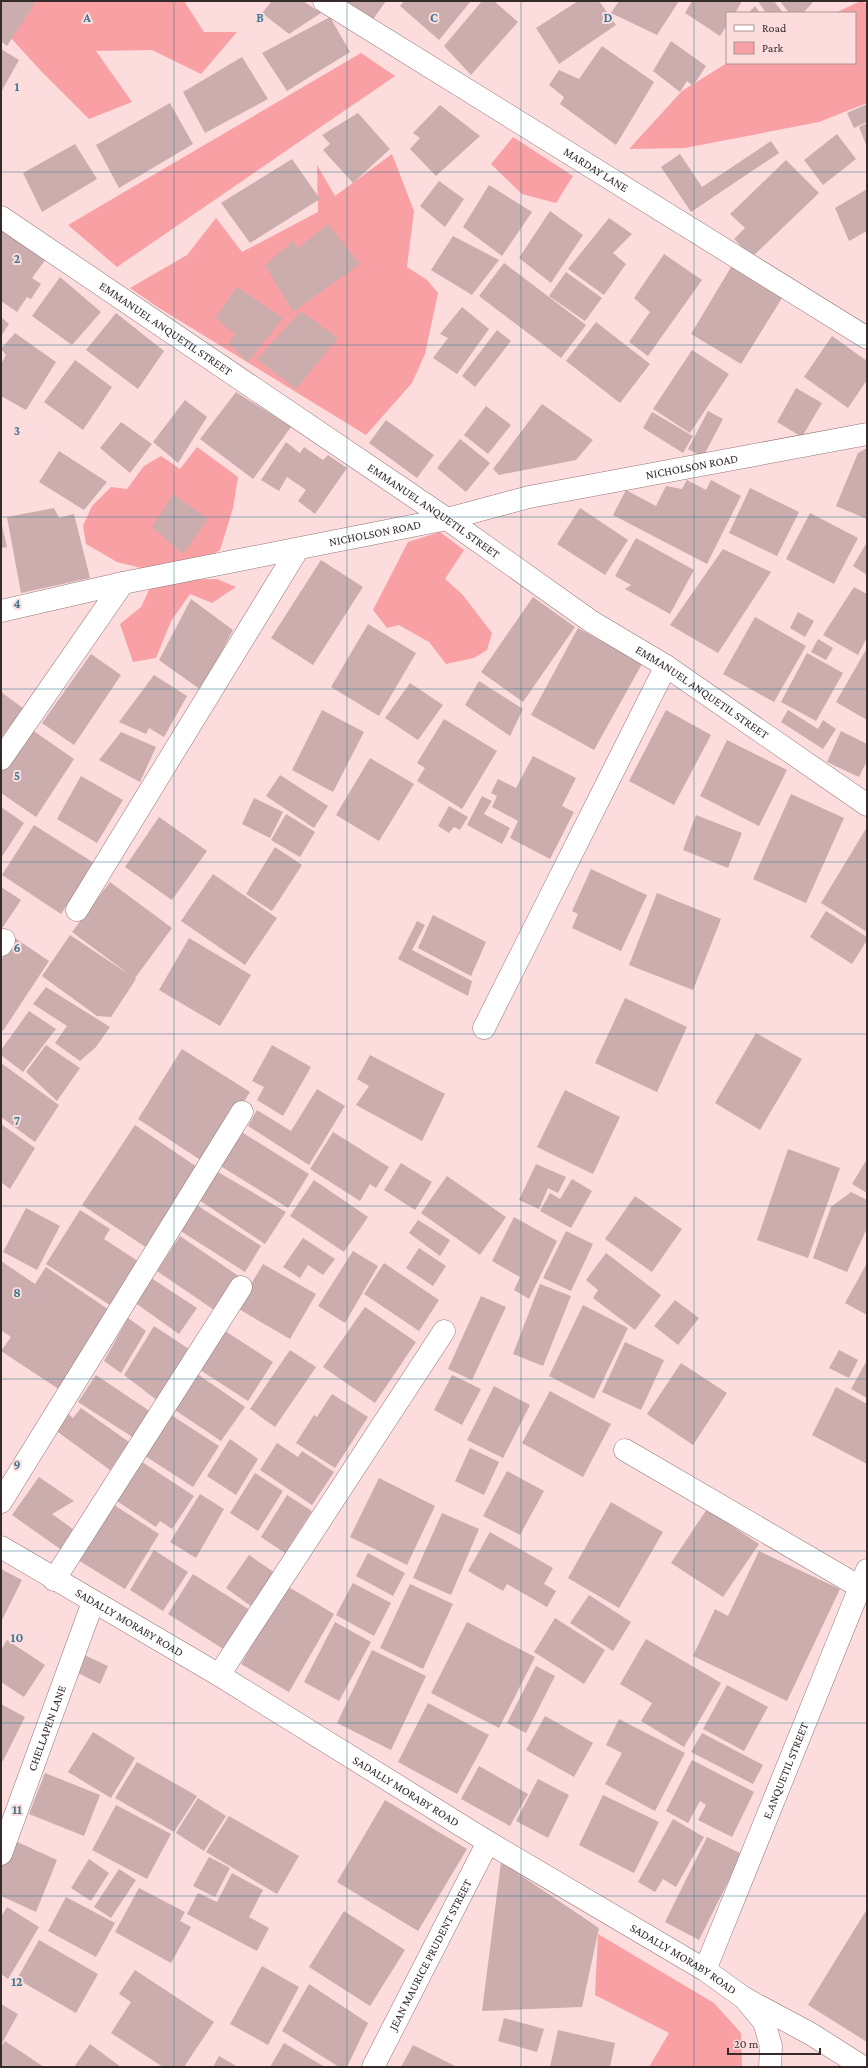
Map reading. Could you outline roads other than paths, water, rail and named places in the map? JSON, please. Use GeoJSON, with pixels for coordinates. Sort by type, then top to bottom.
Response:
{"type":"FeatureCollection","features":[{"type":"Feature","properties":{"kind":"street","name":"MARDAY LANE"},"geometry":{"type":"LineString","coordinates":[[324,1],[867,338]]}},
{"type":"Feature","properties":{"kind":"street","name":"EMMANUEL ANQUETIL STREET"},"geometry":{"type":"LineString","coordinates":[[1,217],[447,519],[592,622],[666,666],[867,805]]}},
{"type":"Feature","properties":{"kind":"street","name":"NICHOLSON ROAD"},"geometry":{"type":"LineString","coordinates":[[1,611],[123,584],[447,519],[529,497],[867,434]]}},
{"type":"Feature","properties":{"kind":"street"},"geometry":{"type":"LineString","coordinates":[[77,910],[298,549]]}},
{"type":"Feature","properties":{"kind":"street"},"geometry":{"type":"LineString","coordinates":[[1,759],[123,584]]}},
{"type":"Feature","properties":{"kind":"street"},"geometry":{"type":"LineString","coordinates":[[484,1028],[666,666]]}},
{"type":"Feature","properties":{"kind":"street"},"geometry":{"type":"LineString","coordinates":[[1,1502],[242,1112]]}},
{"type":"Feature","properties":{"kind":"street"},"geometry":{"type":"LineString","coordinates":[[54,1580],[241,1287]]}},
{"type":"Feature","properties":{"kind":"street"},"geometry":{"type":"LineString","coordinates":[[219,1674],[444,1331]]}},
{"type":"Feature","properties":{"kind":"street"},"geometry":{"type":"LineString","coordinates":[[625,1450],[864,1579]]}},
{"type":"Feature","properties":{"kind":"street","name":"SADALLY MORABY ROAD"},"geometry":{"type":"LineString","coordinates":[[1,1547],[54,1580],[219,1674],[488,1842],[705,1970],[744,1998],[764,2022],[771,2046],[770,2067]]}},
{"type":"Feature","properties":{"kind":"street","name":"E.ANQUETIL STREET"},"geometry":{"type":"LineString","coordinates":[[705,1970],[864,1579]]}},
{"type":"Feature","properties":{"kind":"street","name":"CHELLAPEN LANE"},"geometry":{"type":"LineString","coordinates":[[1,1854],[93,1602]]}},
{"type":"Feature","properties":{"kind":"street","name":"JEAN MAURICE PRUDENT STREET"},"geometry":{"type":"LineString","coordinates":[[373,2067],[488,1842]]}},
{"type":"Feature","properties":{"kind":"street"},"geometry":{"type":"LineString","coordinates":[[744,1998],[811,2034],[863,2067]]}}]}
